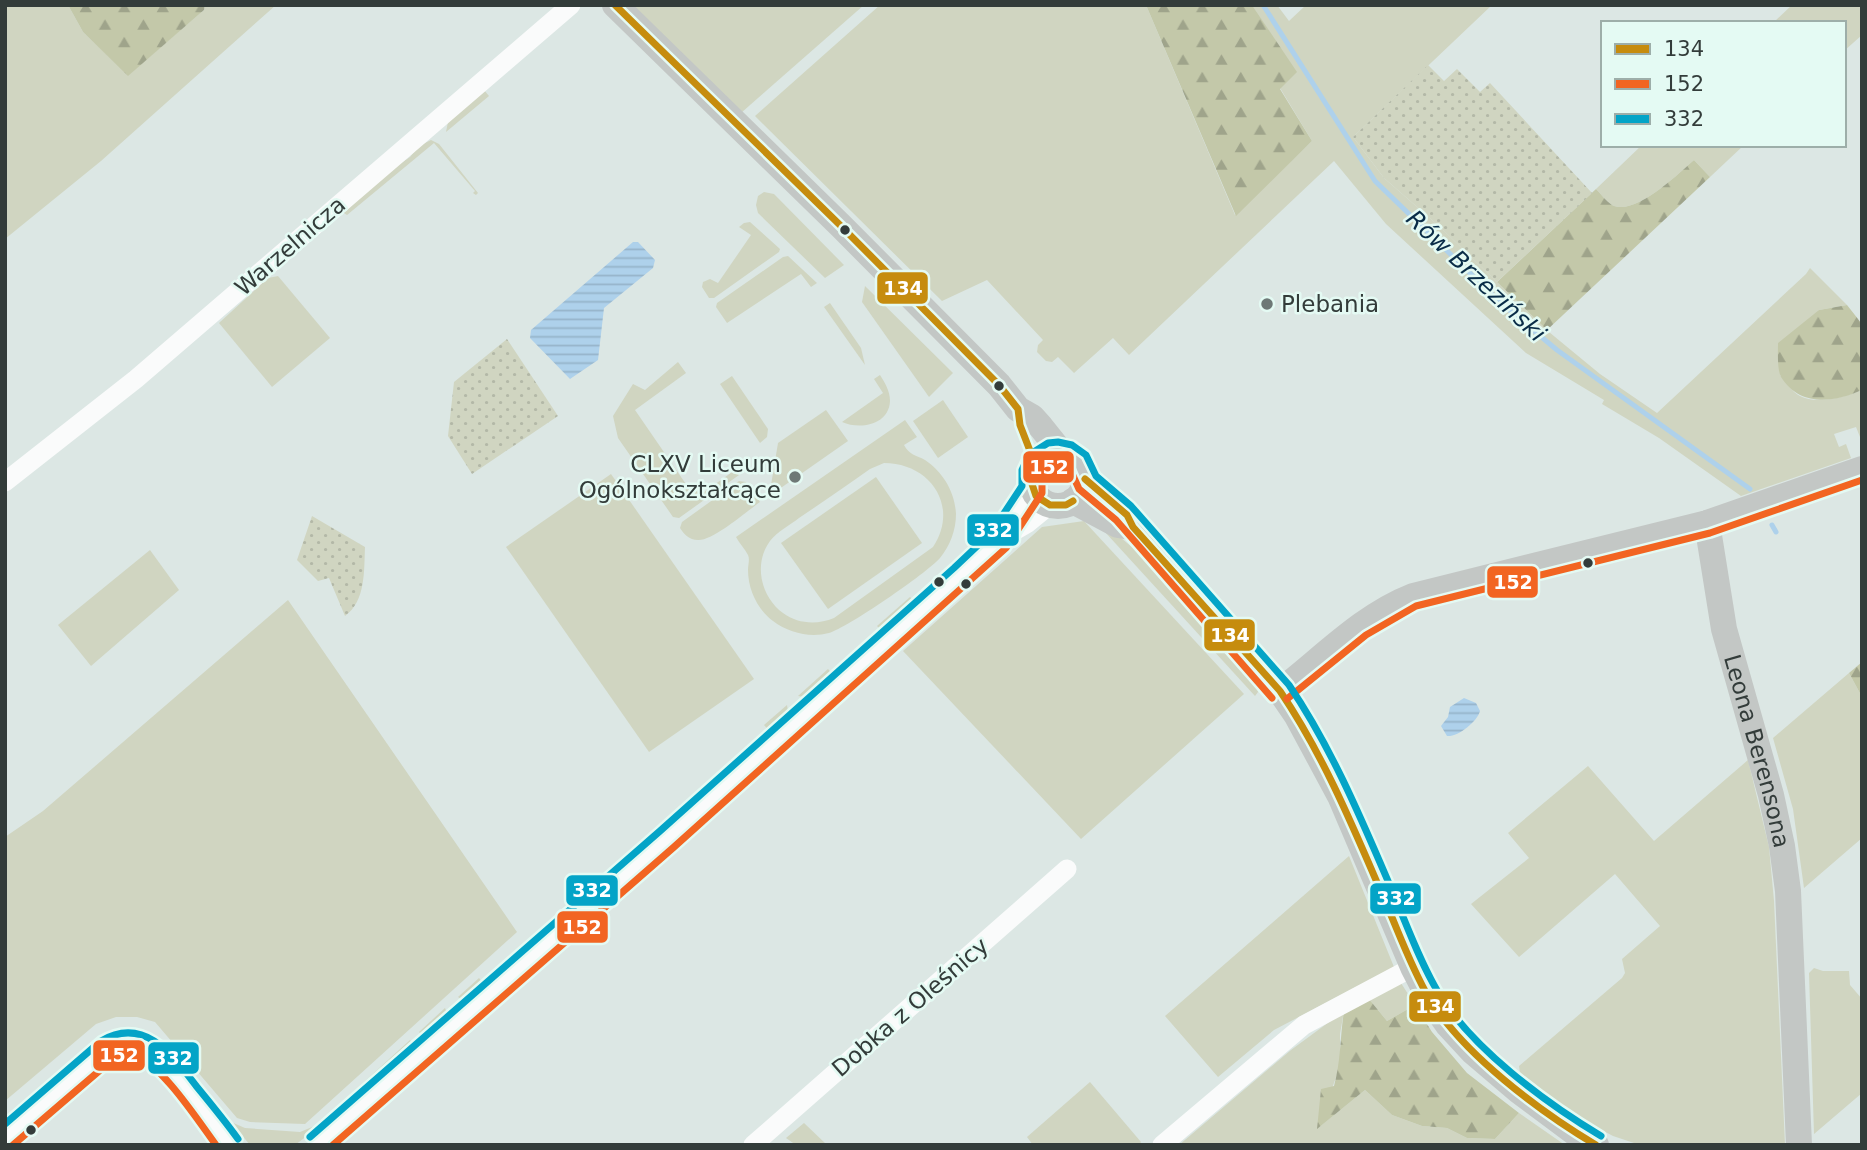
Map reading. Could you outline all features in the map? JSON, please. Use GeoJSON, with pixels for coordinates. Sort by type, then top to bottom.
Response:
{"type":"FeatureCollection","features":[{"type":"Feature","properties":{"kind":"street","name":"Warzelnicza"},"geometry":{"type":"LineString","coordinates":[[5,482],[130,384],[570,5]]}},
{"type":"Feature","properties":{"kind":"street"},"geometry":{"type":"LineString","coordinates":[[317,1145],[833,692],[1080,464],[1075,458],[1060,452],[1032,417],[1018,409],[999,385],[841,226],[615,5]]}},
{"type":"Feature","properties":{"kind":"street"},"geometry":{"type":"LineString","coordinates":[[1018,409],[1020,425],[1055,488],[1118,525],[1133,527],[1280,691],[1336,787],[1413,967],[1437,1010],[1472,1051],[1574,1132],[1597,1145]]}},
{"type":"Feature","properties":{"kind":"street"},"geometry":{"type":"LineString","coordinates":[[1055,488],[1045,455],[1060,452]]}},
{"type":"Feature","properties":{"kind":"street"},"geometry":{"type":"LineString","coordinates":[[1280,691],[1371,617],[1398,602],[1707,523],[1862,470]]}},
{"type":"Feature","properties":{"kind":"street","name":"Leona Berensona"},"geometry":{"type":"LineString","coordinates":[[1707,523],[1724,629],[1771,795],[1782,846],[1788,891],[1799,1145]]}},
{"type":"Feature","properties":{"kind":"street","name":"Dobka z Oleśnicy"},"geometry":{"type":"LineString","coordinates":[[753,1145],[1067,869]]}},
{"type":"Feature","properties":{"kind":"street"},"geometry":{"type":"LineString","coordinates":[[1162,1145],[1304,1025],[1413,967]]}},
{"type":"Feature","properties":{"kind":"street"},"geometry":{"type":"LineString","coordinates":[[5,1138],[107,1050],[123,1042],[149,1048],[163,1059],[230,1145]]}},
{"type":"Feature","properties":{"kind":"green space"},"geometry":{"type":"Polygon","coordinates":[[[5,5],[68,5],[83,32],[128,75],[204,10],[205,5],[276,5],[101,161],[5,239],[5,5]]]}},
{"type":"Feature","properties":{"kind":"green space"},"geometry":{"type":"Polygon","coordinates":[[[68,5],[205,5],[204,10],[128,76],[83,32],[68,5]]]}},
{"type":"Feature","properties":{"kind":"green space"},"geometry":{"type":"Polygon","coordinates":[[[632,5],[864,5],[741,113],[632,5]]]}},
{"type":"Feature","properties":{"kind":"green space"},"geometry":{"type":"Polygon","coordinates":[[[880,5],[1146,5],[1235,215],[1312,141],[1280,88],[1296,72],[1252,5],[1277,5],[1289,21],[1306,5],[1492,5],[1353,137],[1384,178],[1440,227],[1549,332],[1600,374],[1657,413],[1810,268],[1847,305],[1819,310],[1780,375],[1794,392],[1807,399],[1831,399],[1862,390],[1862,442],[1856,427],[1834,434],[1839,447],[1846,444],[1851,458],[1741,496],[1659,438],[1602,404],[1604,400],[1526,353],[1386,224],[1334,161],[1129,355],[1113,338],[1074,373],[1058,357],[1052,362],[1046,361],[1037,352],[1038,345],[1043,340],[987,280],[942,301],[755,116],[880,5]]]}},
{"type":"Feature","properties":{"kind":"green space"},"geometry":{"type":"Polygon","coordinates":[[[1146,5],[1252,5],[1297,72],[1280,89],[1312,141],[1236,216],[1146,5]]]}},
{"type":"Feature","properties":{"kind":"green space"},"geometry":{"type":"Polygon","coordinates":[[[1792,5],[1862,5],[1862,35],[1846,49],[1846,21],[1775,21],[1792,5]]]}},
{"type":"Feature","properties":{"kind":"green space"},"geometry":{"type":"Polygon","coordinates":[[[1428,65],[1444,81],[1457,69],[1480,92],[1490,83],[1592,193],[1497,282],[1384,178],[1353,137],[1428,65]]]}},
{"type":"Feature","properties":{"kind":"green space"},"geometry":{"type":"Polygon","coordinates":[[[484,90],[489,96],[446,132],[448,122],[484,90]]]}},
{"type":"Feature","properties":{"kind":"green space"},"geometry":{"type":"Polygon","coordinates":[[[431,140],[439,144],[478,193],[476,195],[434,143],[347,215],[341,211],[410,157],[419,146],[431,140]]]}},
{"type":"Feature","properties":{"kind":"green space"},"geometry":{"type":"Polygon","coordinates":[[[1640,147],[1742,147],[1710,177],[1694,160],[1667,184],[1632,205],[1612,205],[1596,189],[1640,147]]]}},
{"type":"Feature","properties":{"kind":"green space"},"geometry":{"type":"Polygon","coordinates":[[[1694,160],[1710,177],[1547,330],[1497,282],[1596,189],[1612,205],[1632,205],[1667,184],[1694,160]]]}},
{"type":"Feature","properties":{"kind":"green space"},"geometry":{"type":"Polygon","coordinates":[[[764,192],[774,194],[844,265],[825,278],[758,213],[758,196],[764,192]]]}},
{"type":"Feature","properties":{"kind":"green space"},"geometry":{"type":"Polygon","coordinates":[[[750,222],[780,249],[779,252],[714,298],[709,298],[702,287],[703,282],[710,279],[718,283],[751,235],[739,227],[750,222]]]}},
{"type":"Feature","properties":{"kind":"green space"},"geometry":{"type":"Polygon","coordinates":[[[788,256],[817,283],[811,287],[801,274],[727,323],[716,307],[717,303],[788,256]]]}},
{"type":"Feature","properties":{"kind":"green space"},"geometry":{"type":"Polygon","coordinates":[[[278,276],[330,338],[272,387],[219,323],[268,278],[278,276]]]}},
{"type":"Feature","properties":{"kind":"green space"},"geometry":{"type":"Polygon","coordinates":[[[865,286],[953,373],[929,397],[862,302],[865,286]]]}},
{"type":"Feature","properties":{"kind":"green space"},"geometry":{"type":"Polygon","coordinates":[[[830,303],[861,348],[865,365],[824,307],[830,303]]]}},
{"type":"Feature","properties":{"kind":"green space"},"geometry":{"type":"Polygon","coordinates":[[[1847,305],[1862,324],[1862,390],[1829,400],[1807,398],[1798,394],[1781,377],[1778,343],[1819,310],[1847,305]]]}},
{"type":"Feature","properties":{"kind":"green space"},"geometry":{"type":"Polygon","coordinates":[[[507,339],[558,416],[472,474],[448,436],[454,382],[507,339]]]}},
{"type":"Feature","properties":{"kind":"green space"},"geometry":{"type":"Polygon","coordinates":[[[678,362],[686,373],[635,410],[690,490],[695,488],[700,495],[735,470],[739,475],[679,518],[673,517],[618,438],[613,416],[633,384],[645,390],[678,362]]]}},
{"type":"Feature","properties":{"kind":"green space"},"geometry":{"type":"Polygon","coordinates":[[[880,375],[890,397],[885,416],[865,425],[842,422],[883,393],[874,379],[880,375]]]}},
{"type":"Feature","properties":{"kind":"green space"},"geometry":{"type":"Polygon","coordinates":[[[732,376],[768,429],[767,437],[760,443],[720,384],[732,376]]]}},
{"type":"Feature","properties":{"kind":"green space"},"geometry":{"type":"Polygon","coordinates":[[[943,400],[968,437],[938,458],[913,421],[943,400]]]}},
{"type":"Feature","properties":{"kind":"green space"},"geometry":{"type":"Polygon","coordinates":[[[826,410],[848,441],[775,492],[771,485],[778,443],[826,410]]]}},
{"type":"Feature","properties":{"kind":"green space"},"geometry":{"type":"Polygon","coordinates":[[[905,420],[917,437],[904,445],[910,453],[937,470],[947,483],[956,514],[954,532],[940,558],[869,611],[838,629],[822,634],[807,635],[793,631],[773,621],[763,611],[750,585],[749,557],[736,537],[905,420]],[[884,463],[870,469],[770,541],[762,560],[762,580],[769,598],[783,613],[808,622],[834,618],[933,547],[941,532],[941,502],[927,479],[915,470],[884,463]]]}},
{"type":"Feature","properties":{"kind":"green space"},"geometry":{"type":"Polygon","coordinates":[[[611,474],[754,679],[649,752],[506,547],[611,474]]]}},
{"type":"Feature","properties":{"kind":"green space"},"geometry":{"type":"Polygon","coordinates":[[[876,477],[922,543],[828,609],[781,543],[876,477]]]}},
{"type":"Feature","properties":{"kind":"green space"},"geometry":{"type":"Polygon","coordinates":[[[739,481],[746,482],[760,502],[712,536],[698,540],[685,534],[680,528],[682,522],[739,481]]]}},
{"type":"Feature","properties":{"kind":"green space"},"geometry":{"type":"Polygon","coordinates":[[[312,516],[365,547],[360,594],[352,610],[345,616],[329,578],[318,581],[297,560],[312,516]]]}},
{"type":"Feature","properties":{"kind":"green space"},"geometry":{"type":"Polygon","coordinates":[[[1084,521],[1244,694],[1081,839],[903,651],[1042,527],[1084,521]]]}},
{"type":"Feature","properties":{"kind":"green space"},"geometry":{"type":"Polygon","coordinates":[[[1105,532],[1115,533],[1144,557],[1255,679],[1258,692],[1255,696],[1105,532]]]}},
{"type":"Feature","properties":{"kind":"green space"},"geometry":{"type":"Polygon","coordinates":[[[150,550],[179,590],[91,666],[58,625],[150,550]]]}},
{"type":"Feature","properties":{"kind":"green space"},"geometry":{"type":"Polygon","coordinates":[[[910,597],[912,599],[885,634],[877,626],[910,597]]]}},
{"type":"Feature","properties":{"kind":"green space"},"geometry":{"type":"Polygon","coordinates":[[[288,600],[517,932],[305,1124],[250,1122],[237,1118],[155,1022],[137,1017],[116,1017],[96,1024],[5,1101],[5,837],[43,811],[288,600]]]}},
{"type":"Feature","properties":{"kind":"green space"},"geometry":{"type":"Polygon","coordinates":[[[1862,662],[1862,697],[1849,673],[1862,662]]]}},
{"type":"Feature","properties":{"kind":"green space"},"geometry":{"type":"Polygon","coordinates":[[[828,669],[836,678],[812,698],[798,696],[828,669]]]}},
{"type":"Feature","properties":{"kind":"green space"},"geometry":{"type":"Polygon","coordinates":[[[1849,673],[1862,697],[1862,838],[1804,888],[1793,809],[1773,738],[1849,673]]]}},
{"type":"Feature","properties":{"kind":"green space"},"geometry":{"type":"Polygon","coordinates":[[[787,705],[786,718],[772,734],[764,725],[787,705]]]}},
{"type":"Feature","properties":{"kind":"green space"},"geometry":{"type":"Polygon","coordinates":[[[1748,760],[1769,847],[1785,1145],[1640,1145],[1613,1136],[1579,1118],[1520,1073],[1519,1066],[1622,978],[1625,973],[1622,959],[1660,926],[1615,874],[1519,957],[1471,904],[1529,858],[1508,833],[1588,766],[1654,841],[1748,760]]]}},
{"type":"Feature","properties":{"kind":"green space"},"geometry":{"type":"Polygon","coordinates":[[[1349,856],[1394,967],[1274,1030],[1218,1077],[1165,1016],[1349,856]]]}},
{"type":"Feature","properties":{"kind":"green space"},"geometry":{"type":"Polygon","coordinates":[[[1814,968],[1823,971],[1849,971],[1850,985],[1862,999],[1862,1093],[1814,1134],[1809,973],[1814,968]]]}},
{"type":"Feature","properties":{"kind":"green space"},"geometry":{"type":"Polygon","coordinates":[[[479,978],[487,988],[470,1000],[458,997],[479,978]]]}},
{"type":"Feature","properties":{"kind":"green space"},"geometry":{"type":"Polygon","coordinates":[[[1401,983],[1415,1005],[1387,1021],[1369,999],[1401,983]]]}},
{"type":"Feature","properties":{"kind":"green space"},"geometry":{"type":"Polygon","coordinates":[[[1369,999],[1387,1021],[1415,1005],[1432,1032],[1467,1073],[1519,1113],[1495,1139],[1467,1138],[1447,1128],[1422,1126],[1392,1115],[1365,1090],[1317,1129],[1321,1089],[1334,1086],[1344,1011],[1369,999]]]}},
{"type":"Feature","properties":{"kind":"green space"},"geometry":{"type":"Polygon","coordinates":[[[445,1008],[445,1023],[427,1040],[419,1032],[445,1008]]]}},
{"type":"Feature","properties":{"kind":"green space"},"geometry":{"type":"Polygon","coordinates":[[[1344,1011],[1340,1034],[1340,1066],[1318,1128],[1365,1090],[1392,1115],[1422,1126],[1447,1128],[1467,1138],[1495,1139],[1519,1113],[1565,1145],[1179,1145],[1291,1050],[1344,1011]]]}},
{"type":"Feature","properties":{"kind":"green space"},"geometry":{"type":"Polygon","coordinates":[[[410,1040],[418,1049],[295,1145],[250,1145],[231,1122],[245,1128],[300,1132],[317,1125],[410,1040]]]}},
{"type":"Feature","properties":{"kind":"green space"},"geometry":{"type":"Polygon","coordinates":[[[1090,1082],[1141,1142],[1139,1145],[1033,1145],[1027,1137],[1090,1082]]]}},
{"type":"Feature","properties":{"kind":"green space"},"geometry":{"type":"Polygon","coordinates":[[[804,1123],[827,1145],[796,1145],[786,1138],[804,1123]]]}},
{"type":"Feature","properties":{"kind":"water"},"geometry":{"type":"Polygon","coordinates":[[[633,242],[638,242],[655,260],[653,268],[604,308],[598,360],[570,379],[530,338],[531,330],[633,242]]]}},
{"type":"Feature","properties":{"kind":"water"},"geometry":{"type":"Polygon","coordinates":[[[1464,698],[1476,703],[1480,711],[1471,724],[1447,736],[1441,726],[1448,717],[1450,707],[1464,698]]]}},
{"type":"Feature","properties":{"kind":"waterway","name":"Rów Brzeziński"},"geometry":{"type":"LineString","coordinates":[[1263,5],[1375,181],[1502,304],[1557,350],[1750,489]]}},
{"type":"Feature","properties":{"kind":"waterway","name":"Rów Brzeziński"},"geometry":{"type":"LineString","coordinates":[[1772,525],[1776,532]]}},
{"type":"Feature","properties":{"kind":"transit line","name":"134"},"geometry":{"type":"LineString","coordinates":[[615,5],[999,385],[1018,409],[1020,425],[1032,456],[1034,467],[1031,481],[1036,496],[1050,505],[1066,505],[1073,501]]}},
{"type":"Feature","properties":{"kind":"transit line","name":"332"},"geometry":{"type":"LineString","coordinates":[[310,1137],[660,831],[954,568],[991,533],[1022,486],[1022,470],[1029,455],[1048,443],[1058,442],[1072,445],[1086,455],[1096,476],[1131,506],[1289,685],[1320,735],[1346,787],[1414,945],[1452,1013],[1511,1073],[1601,1136]]}},
{"type":"Feature","properties":{"kind":"transit line","name":"152"},"geometry":{"type":"LineString","coordinates":[[333,1145],[674,847],[1006,548],[1042,493],[1042,475],[1050,465],[1061,463],[1070,469],[1079,489],[1116,520],[1272,698]]}},
{"type":"Feature","properties":{"kind":"transit line","name":"134"},"geometry":{"type":"LineString","coordinates":[[1085,479],[1127,515],[1133,527],[1280,691],[1311,741],[1350,820],[1416,974],[1444,1019],[1461,1040],[1504,1080],[1551,1116],[1596,1145]]}},
{"type":"Feature","properties":{"kind":"transit line","name":"152"},"geometry":{"type":"LineString","coordinates":[[1287,699],[1366,635],[1416,606],[1710,533],[1862,480]]}},
{"type":"Feature","properties":{"kind":"transit line","name":"332"},"geometry":{"type":"LineString","coordinates":[[5,1124],[101,1041],[117,1034],[131,1033],[144,1036],[168,1052],[238,1139]]}},
{"type":"Feature","properties":{"kind":"transit line","name":"152"},"geometry":{"type":"LineString","coordinates":[[13,1145],[113,1059],[126,1054],[144,1060],[167,1080],[216,1145]]}},
{"type":"Feature","properties":{"kind":"place","name":"Plebania"},"geometry":{"type":"Point","coordinates":[1267,304]}},
{"type":"Feature","properties":{"kind":"place","name":"CLXV Liceum Ogólnokształcące"},"geometry":{"type":"Point","coordinates":[795,477]}}]}
